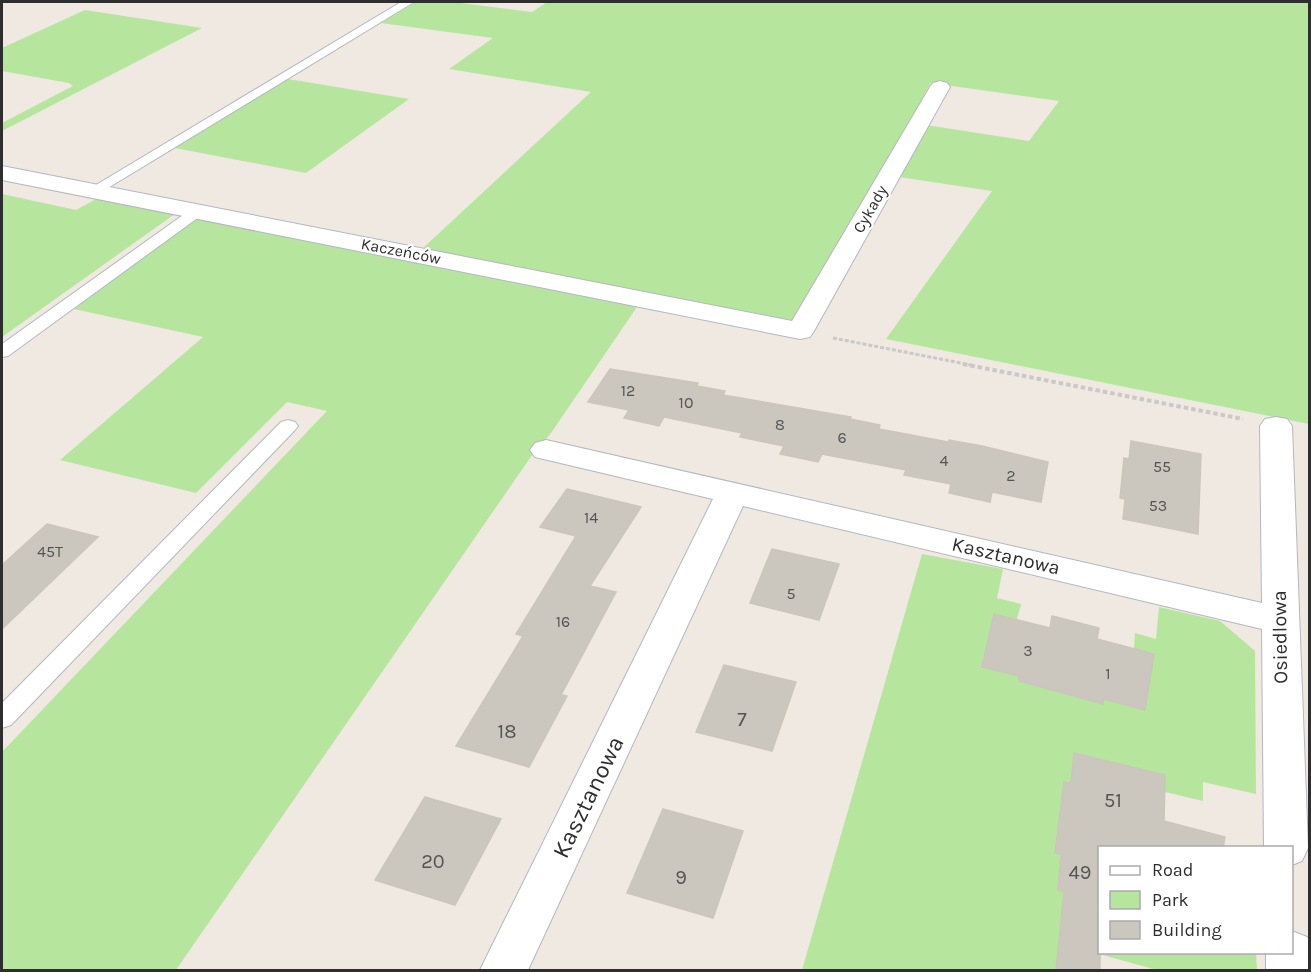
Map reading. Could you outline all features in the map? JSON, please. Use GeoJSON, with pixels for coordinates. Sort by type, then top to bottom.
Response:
{"type":"FeatureCollection","features":[{"type":"Feature","properties":{"kind":"street","name":"Cykady"},"geometry":{"type":"LineString","coordinates":[[800,331],[940,87]]}},
{"type":"Feature","properties":{"kind":"street","name":"Kaczeńców"},"geometry":{"type":"LineString","coordinates":[[2,173],[93,179],[198,211],[800,331]]}},
{"type":"Feature","properties":{"kind":"street","name":"Osiedlowa"},"geometry":{"type":"LineString","coordinates":[[1276,426],[1286,846]]}},
{"type":"Feature","properties":{"kind":"street","name":"Kasztanowa"},"geometry":{"type":"LineString","coordinates":[[546,450],[1280,620]]}},
{"type":"Feature","properties":{"kind":"street","name":"Kasztanowa"},"geometry":{"type":"LineString","coordinates":[[504,970],[733,493]]}},
{"type":"Feature","properties":{"kind":"street"},"geometry":{"type":"LineString","coordinates":[[1290,954],[1290,970]]}},
{"type":"Feature","properties":{"kind":"lane"},"geometry":{"type":"LineString","coordinates":[[93,179],[408,2]]}},
{"type":"Feature","properties":{"kind":"lane"},"geometry":{"type":"LineString","coordinates":[[93,179],[340,32]]}},
{"type":"Feature","properties":{"kind":"lane"},"geometry":{"type":"LineString","coordinates":[[2,351],[198,211]]}},
{"type":"Feature","properties":{"kind":"lane"},"geometry":{"type":"LineString","coordinates":[[2,718],[288,426]]}},
{"type":"Feature","properties":{"kind":"path"},"geometry":{"type":"LineString","coordinates":[[800,331],[1276,426]]}},
{"type":"Feature","properties":{"kind":"green space"},"geometry":{"type":"Polygon","coordinates":[[[416,2],[453,2],[532,12],[547,2],[1309,2],[1309,424],[886,339],[992,191],[899,177],[926,125],[1029,141],[1059,101],[931,83],[796,321],[422,249],[591,92],[449,69],[493,38],[381,23],[416,2]]]}},
{"type":"Feature","properties":{"kind":"green space"},"geometry":{"type":"Polygon","coordinates":[[[85,10],[202,28],[2,131],[2,123],[73,86],[69,83],[2,71],[2,48],[85,10]]]}},
{"type":"Feature","properties":{"kind":"green space"},"geometry":{"type":"Polygon","coordinates":[[[288,79],[409,99],[306,173],[175,148],[288,79]]]}},
{"type":"Feature","properties":{"kind":"green space"},"geometry":{"type":"Polygon","coordinates":[[[2,194],[76,210],[98,198],[179,211],[2,337],[2,194]]]}},
{"type":"Feature","properties":{"kind":"green space"},"geometry":{"type":"Polygon","coordinates":[[[199,215],[639,304],[176,970],[2,970],[2,752],[327,411],[287,402],[196,493],[60,460],[203,337],[74,309],[199,215]]]}},
{"type":"Feature","properties":{"kind":"green space"},"geometry":{"type":"Polygon","coordinates":[[[922,554],[1003,569],[997,598],[1021,604],[1017,619],[994,614],[982,667],[1019,676],[1019,681],[1103,703],[1104,699],[1145,710],[1154,654],[1134,649],[1135,633],[1156,639],[1159,607],[1220,621],[1255,651],[1256,794],[1203,782],[1203,801],[1165,792],[1165,775],[1075,753],[1071,783],[1064,782],[1055,852],[1061,854],[1058,890],[1098,901],[1098,954],[1059,943],[1056,970],[802,970],[922,554]]]}},
{"type":"Feature","properties":{"kind":"green space"},"geometry":{"type":"Polygon","coordinates":[[[1099,954],[1256,954],[1257,970],[1157,970],[1099,954]]]}},
{"type":"Feature","properties":{"kind":"building"},"geometry":{"type":"Polygon","coordinates":[[[610,369],[698,383],[697,386],[725,391],[723,395],[851,417],[850,419],[880,425],[879,429],[982,446],[1048,462],[1041,502],[992,492],[990,502],[949,493],[951,484],[904,475],[906,470],[822,454],[818,462],[780,454],[784,446],[740,437],[742,433],[664,417],[659,426],[624,418],[629,410],[588,402],[610,369]]]}},
{"type":"Feature","properties":{"kind":"building"},"geometry":{"type":"Polygon","coordinates":[[[1131,441],[1201,454],[1198,534],[1123,519],[1125,499],[1120,498],[1124,458],[1129,459],[1131,441]]]}},
{"type":"Feature","properties":{"kind":"building"},"geometry":{"type":"Polygon","coordinates":[[[567,489],[641,507],[590,586],[616,592],[561,695],[567,696],[529,767],[456,746],[523,636],[516,634],[576,536],[540,527],[567,489]]]}},
{"type":"Feature","properties":{"kind":"building"},"geometry":{"type":"Polygon","coordinates":[[[47,524],[98,537],[2,629],[2,565],[47,524]]]}},
{"type":"Feature","properties":{"kind":"building"},"geometry":{"type":"Polygon","coordinates":[[[772,549],[839,564],[819,620],[750,603],[772,549]]]}},
{"type":"Feature","properties":{"kind":"building"},"geometry":{"type":"Polygon","coordinates":[[[994,614],[1050,628],[1052,616],[1099,628],[1097,639],[1154,654],[1145,710],[1104,699],[1103,704],[1019,681],[1019,676],[982,667],[994,614]]]}},
{"type":"Feature","properties":{"kind":"building"},"geometry":{"type":"Polygon","coordinates":[[[724,665],[796,682],[772,751],[696,732],[724,665]]]}},
{"type":"Feature","properties":{"kind":"building"},"geometry":{"type":"Polygon","coordinates":[[[1074,753],[1165,775],[1164,821],[1225,837],[1223,846],[1098,846],[1100,970],[1056,970],[1064,892],[1058,890],[1061,854],[1055,853],[1064,782],[1071,783],[1074,753]]]}},
{"type":"Feature","properties":{"kind":"building"},"geometry":{"type":"Polygon","coordinates":[[[425,797],[501,819],[455,905],[375,880],[425,797]]]}},
{"type":"Feature","properties":{"kind":"building"},"geometry":{"type":"Polygon","coordinates":[[[663,809],[743,831],[713,918],[627,893],[663,809]]]}}]}
